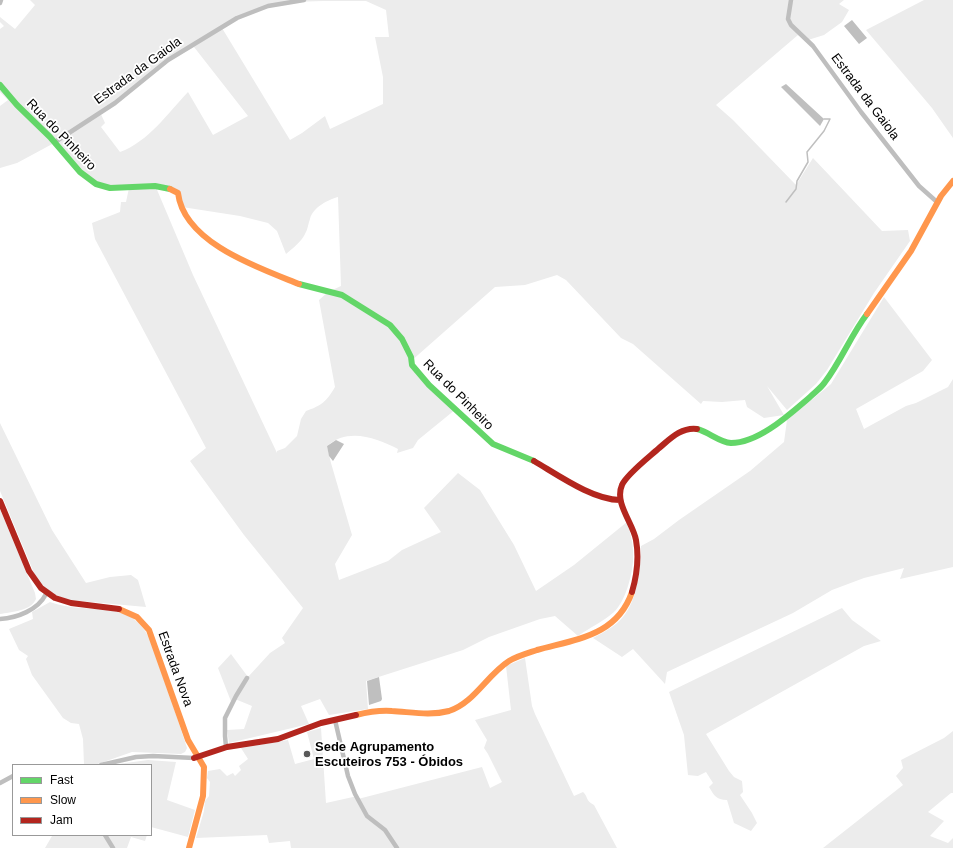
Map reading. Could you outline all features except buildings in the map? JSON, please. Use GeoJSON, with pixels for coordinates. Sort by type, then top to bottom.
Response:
{"type":"FeatureCollection","features":[{"type":"Feature","properties":{"kind":"street","name":"Estrada da Gaiola"},"geometry":{"type":"LineString","coordinates":[[55,142],[115,103],[168,60],[237,18],[268,6],[304,0]]}},
{"type":"Feature","properties":{"kind":"street","name":"Estrada da Gaiola"},"geometry":{"type":"LineString","coordinates":[[790,0],[788,19],[790,25],[813,46],[861,112],[919,186],[937,202]]}},
{"type":"Feature","properties":{"kind":"street","name":"Rua do Pinheiro"},"geometry":{"type":"LineString","coordinates":[[0,85],[17,105],[50,136],[80,172],[96,184],[110,188],[155,186],[174,190],[178,193],[182,207],[192,225],[227,252],[301,285],[342,295],[390,325],[402,339],[411,357],[412,365],[429,385],[493,444],[528,458],[596,496],[610,500],[620,500]]}},
{"type":"Feature","properties":{"kind":"street"},"geometry":{"type":"LineString","coordinates":[[104,764],[136,757],[196,757],[226,747],[280,738],[320,723],[380,710],[434,713],[450,711],[467,701],[496,670],[509,660],[581,638],[596,632],[610,623],[628,603],[634,584],[637,566],[637,546],[635,535],[620,500],[619,491],[625,480],[681,431],[689,428],[698,429],[719,441],[727,443],[748,439],[774,426],[824,384],[858,326],[912,251],[937,202],[953,181]]}},
{"type":"Feature","properties":{"kind":"street","name":"Estrada Nova"},"geometry":{"type":"LineString","coordinates":[[0,501],[32,577],[37,586],[46,594],[71,604],[121,609],[132,613],[143,622],[149,630],[155,642],[188,740],[196,757],[203,764],[203,796],[189,848]]}},
{"type":"Feature","properties":{"kind":"street"},"geometry":{"type":"LineString","coordinates":[[0,619],[17,616],[39,604],[46,594]]}},
{"type":"Feature","properties":{"kind":"street"},"geometry":{"type":"LineString","coordinates":[[226,747],[225,718],[247,678]]}},
{"type":"Feature","properties":{"kind":"street"},"geometry":{"type":"LineString","coordinates":[[335,720],[348,776],[355,794],[367,816],[385,830],[397,848]]}},
{"type":"Feature","properties":{"kind":"street"},"geometry":{"type":"LineString","coordinates":[[1,780],[12,776]]}},
{"type":"Feature","properties":{"kind":"street"},"geometry":{"type":"LineString","coordinates":[[106,836],[113,848]]}},
{"type":"Feature","properties":{"kind":"shaded area"},"geometry":{"type":"Polygon","coordinates":[[[30,0],[844,0],[839,4],[849,10],[842,22],[824,35],[808,40],[798,35],[716,105],[733,120],[796,185],[813,158],[882,231],[908,230],[910,241],[874,293],[827,370],[816,384],[787,410],[767,386],[784,415],[764,418],[747,407],[745,400],[722,402],[703,401],[701,404],[633,344],[621,338],[566,280],[557,275],[525,285],[495,287],[410,362],[456,409],[418,440],[413,448],[397,453],[398,449],[390,445],[362,436],[344,437],[335,440],[327,446],[352,535],[335,564],[339,580],[388,561],[402,550],[441,532],[424,508],[458,473],[480,490],[514,545],[536,591],[574,565],[627,522],[632,541],[633,561],[625,595],[618,608],[578,636],[555,616],[540,619],[489,637],[463,650],[366,681],[368,709],[329,715],[320,699],[301,706],[309,724],[229,743],[227,730],[244,729],[252,706],[235,699],[232,704],[218,668],[231,654],[248,677],[270,653],[285,643],[282,638],[303,608],[244,535],[190,461],[206,448],[95,239],[92,223],[120,212],[121,202],[126,202],[129,188],[110,188],[89,179],[56,142],[17,163],[0,168],[0,106],[8,100],[0,92],[0,29],[4,26],[0,22],[0,17],[15,29],[35,5],[30,0]],[[366,1],[292,2],[253,11],[222,28],[290,140],[325,116],[330,129],[383,104],[383,77],[375,37],[389,37],[386,10],[366,1]],[[194,47],[171,60],[100,112],[105,123],[101,127],[120,152],[140,141],[149,134],[188,92],[213,135],[248,116],[194,47]],[[155,185],[193,275],[277,453],[277,451],[285,448],[297,436],[301,419],[306,411],[323,402],[335,387],[319,300],[328,292],[341,286],[338,197],[326,202],[314,211],[303,237],[297,245],[286,254],[277,231],[268,223],[240,216],[182,207],[178,193],[155,185]]]}},
{"type":"Feature","properties":{"kind":"shaded area"},"geometry":{"type":"Polygon","coordinates":[[[924,0],[953,0],[953,138],[932,108],[866,30],[924,0]]]}},
{"type":"Feature","properties":{"kind":"shaded area"},"geometry":{"type":"Polygon","coordinates":[[[852,20],[867,38],[859,44],[844,26],[852,20]]]}},
{"type":"Feature","properties":{"kind":"shaded area"},"geometry":{"type":"Polygon","coordinates":[[[786,84],[824,119],[820,126],[781,87],[786,84]]]}},
{"type":"Feature","properties":{"kind":"shaded area"},"geometry":{"type":"Polygon","coordinates":[[[884,297],[932,360],[923,371],[856,409],[864,429],[906,406],[916,403],[948,387],[953,379],[953,567],[900,579],[904,568],[864,578],[832,590],[793,613],[667,672],[665,684],[633,649],[622,657],[593,638],[621,620],[627,611],[636,591],[641,546],[654,539],[750,471],[784,442],[787,420],[831,384],[884,297]]]}},
{"type":"Feature","properties":{"kind":"shaded area"},"geometry":{"type":"Polygon","coordinates":[[[0,423],[52,530],[86,583],[110,577],[131,575],[138,580],[146,607],[69,600],[55,595],[44,588],[37,580],[0,491],[0,423]]]}},
{"type":"Feature","properties":{"kind":"shaded area"},"geometry":{"type":"Polygon","coordinates":[[[336,440],[344,444],[333,461],[329,456],[327,446],[336,440]]]}},
{"type":"Feature","properties":{"kind":"shaded area"},"geometry":{"type":"Polygon","coordinates":[[[0,509],[35,593],[36,599],[30,606],[15,612],[0,614],[0,509]]]}},
{"type":"Feature","properties":{"kind":"shaded area"},"geometry":{"type":"Polygon","coordinates":[[[50,602],[68,607],[107,610],[128,615],[135,620],[148,635],[154,649],[187,748],[185,752],[181,754],[132,752],[98,764],[84,764],[83,739],[79,724],[71,723],[63,718],[32,675],[26,659],[28,656],[19,650],[9,629],[33,619],[32,612],[50,602]]]}},
{"type":"Feature","properties":{"kind":"shaded area"},"geometry":{"type":"Polygon","coordinates":[[[842,608],[852,620],[881,641],[864,646],[706,734],[729,771],[734,777],[742,781],[743,792],[740,795],[757,823],[751,831],[734,823],[727,800],[720,799],[714,795],[709,787],[713,783],[706,772],[698,776],[688,775],[684,735],[669,692],[842,608]]]}},
{"type":"Feature","properties":{"kind":"shaded area"},"geometry":{"type":"Polygon","coordinates":[[[525,658],[532,706],[574,796],[583,792],[585,794],[589,802],[594,805],[617,848],[291,848],[290,841],[269,843],[267,835],[196,838],[204,811],[205,801],[209,796],[210,782],[207,778],[208,771],[220,769],[227,776],[233,773],[235,776],[241,770],[239,766],[248,759],[241,748],[288,740],[295,764],[314,759],[307,732],[321,728],[326,803],[353,797],[357,797],[358,799],[482,767],[490,788],[502,782],[484,748],[487,740],[475,720],[511,710],[506,666],[525,658]]]}},
{"type":"Feature","properties":{"kind":"shaded area"},"geometry":{"type":"Polygon","coordinates":[[[379,677],[382,699],[381,701],[369,705],[367,681],[379,677]]]}},
{"type":"Feature","properties":{"kind":"shaded area"},"geometry":{"type":"Polygon","coordinates":[[[953,731],[953,793],[951,793],[928,812],[944,821],[930,836],[948,843],[953,838],[953,848],[823,848],[903,785],[896,776],[903,768],[901,760],[944,738],[953,731]]]}},
{"type":"Feature","properties":{"kind":"shaded area"},"geometry":{"type":"Polygon","coordinates":[[[148,760],[176,762],[167,800],[195,810],[188,837],[152,827],[152,764],[118,764],[148,760]]]}},
{"type":"Feature","properties":{"kind":"shaded area"},"geometry":{"type":"Polygon","coordinates":[[[52,836],[147,836],[145,841],[131,837],[127,848],[45,848],[52,836]]]}},
{"type":"Feature","properties":{"kind":"waterway"},"geometry":{"type":"LineString","coordinates":[[786,202],[796,189],[797,181],[808,162],[807,152],[824,131],[830,119],[824,119]]}},
{"type":"Feature","properties":{"kind":"traffic: fast"},"geometry":{"type":"LineString","coordinates":[[0,85],[17,105],[50,137],[80,172],[96,184],[110,188],[155,186],[170,189]]}},
{"type":"Feature","properties":{"kind":"traffic: fast"},"geometry":{"type":"LineString","coordinates":[[299,284],[342,295],[390,325],[402,339],[411,357],[412,365],[429,385],[493,444],[534,461]]}},
{"type":"Feature","properties":{"kind":"traffic: fast"},"geometry":{"type":"LineString","coordinates":[[697,429],[722,441],[731,443],[742,442],[763,433],[774,426],[820,388],[831,374],[867,314]]}},
{"type":"Feature","properties":{"kind":"traffic: slow"},"geometry":{"type":"LineString","coordinates":[[867,314],[911,251],[941,196],[953,181]]}},
{"type":"Feature","properties":{"kind":"traffic: slow"},"geometry":{"type":"LineString","coordinates":[[170,189],[178,193],[183,211],[194,226],[208,240],[245,261],[299,284]]}},
{"type":"Feature","properties":{"kind":"traffic: slow"},"geometry":{"type":"LineString","coordinates":[[356,715],[383,711],[435,713],[449,711],[458,707],[466,702],[501,667],[512,659],[537,650],[580,638],[606,627],[625,607],[632,592]]}},
{"type":"Feature","properties":{"kind":"traffic: slow"},"geometry":{"type":"LineString","coordinates":[[119,609],[137,617],[149,630],[188,740],[204,767],[203,796],[189,848]]}},
{"type":"Feature","properties":{"kind":"traffic: jam"},"geometry":{"type":"LineString","coordinates":[[632,592],[637,566],[637,546],[634,533],[620,499],[622,485],[633,471],[671,438],[686,430],[697,429]]}},
{"type":"Feature","properties":{"kind":"traffic: jam"},"geometry":{"type":"LineString","coordinates":[[534,461],[587,491],[599,496],[620,500]]}},
{"type":"Feature","properties":{"kind":"traffic: jam"},"geometry":{"type":"LineString","coordinates":[[0,501],[29,571],[41,588],[55,598],[71,603],[119,609]]}},
{"type":"Feature","properties":{"kind":"traffic: jam"},"geometry":{"type":"LineString","coordinates":[[194,758],[227,747],[278,739],[321,723],[356,715]]}},
{"type":"Feature","properties":{"kind":"place","name":"Sede Agrupamento Escuteiros 753 - Óbidos"},"geometry":{"type":"Point","coordinates":[307,754]}}]}
